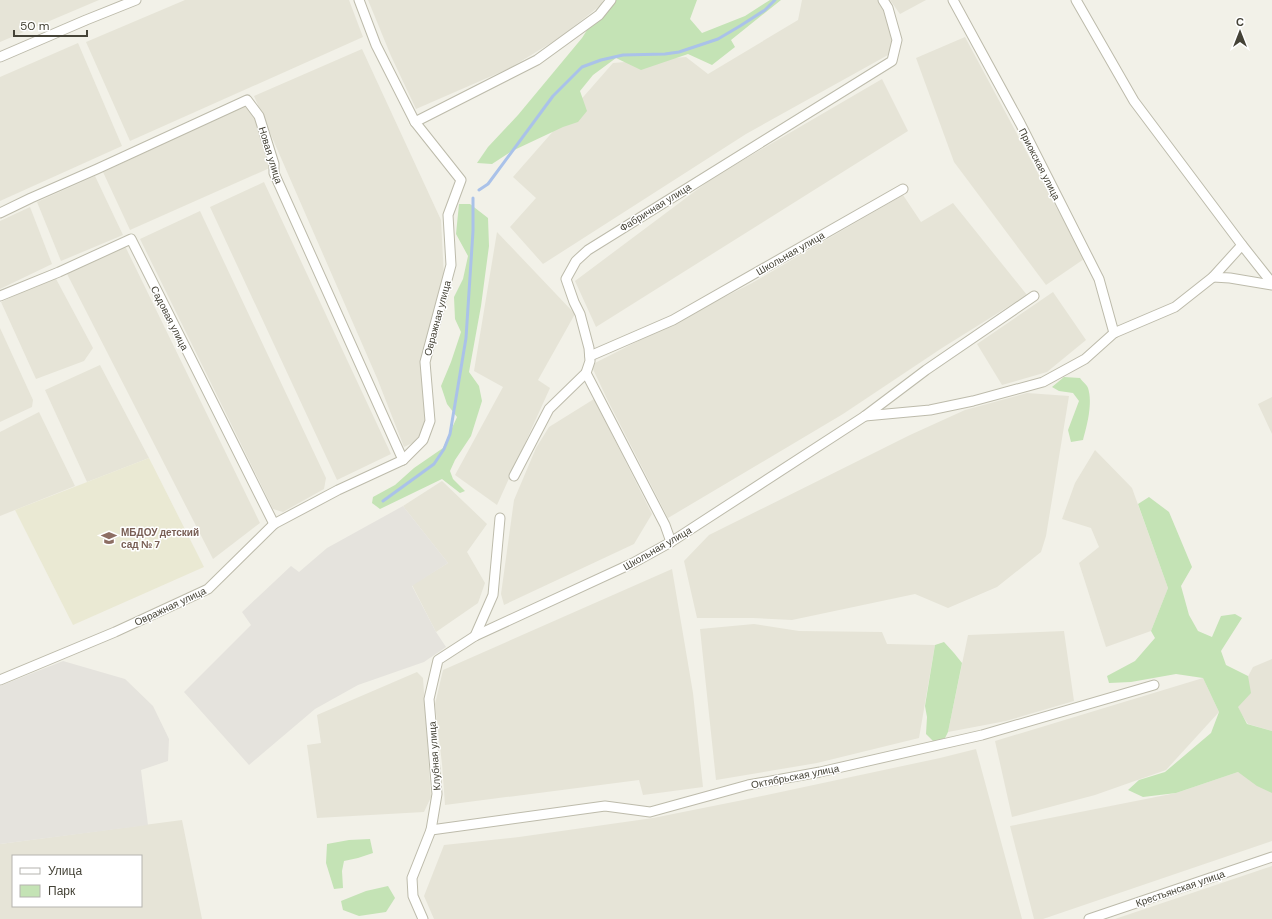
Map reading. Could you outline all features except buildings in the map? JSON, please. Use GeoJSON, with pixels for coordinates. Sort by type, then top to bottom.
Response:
{"type":"FeatureCollection","features":[{"type":"Feature","properties":{"kind":"street"},"geometry":{"type":"LineString","coordinates":[[0,57],[136,0]]}},
{"type":"Feature","properties":{"kind":"street"},"geometry":{"type":"LineString","coordinates":[[359,0],[376,45],[415,122],[537,60],[599,15],[611,0]]}},
{"type":"Feature","properties":{"kind":"street","name":"Фабричная улица"},"geometry":{"type":"LineString","coordinates":[[586,372],[589,367],[590,356],[580,314],[566,279],[576,261],[594,246],[892,61],[897,40],[888,8],[883,0]]}},
{"type":"Feature","properties":{"kind":"street","name":"Приокская улица"},"geometry":{"type":"LineString","coordinates":[[953,0],[1020,123],[1099,279],[1114,333]]}},
{"type":"Feature","properties":{"kind":"street"},"geometry":{"type":"LineString","coordinates":[[1076,0],[1134,101],[1272,284]]}},
{"type":"Feature","properties":{"kind":"street","name":"Новая улица"},"geometry":{"type":"LineString","coordinates":[[0,213],[248,100],[259,116],[274,164],[274,173],[402,460]]}},
{"type":"Feature","properties":{"kind":"street","name":"Овражная улица"},"geometry":{"type":"LineString","coordinates":[[0,680],[115,632],[208,589],[274,524],[338,490],[402,460],[423,440],[430,421],[425,362],[451,265],[448,215],[461,180],[415,122]]}},
{"type":"Feature","properties":{"kind":"street","name":"Школьная улица"},"geometry":{"type":"LineString","coordinates":[[590,356],[673,320],[903,189]]}},
{"type":"Feature","properties":{"kind":"street","name":"Садовая улица"},"geometry":{"type":"LineString","coordinates":[[0,296],[59,272],[131,239],[274,524]]}},
{"type":"Feature","properties":{"kind":"street","name":"Школьная улица"},"geometry":{"type":"LineString","coordinates":[[865,416],[930,410],[973,401],[1043,382],[1084,359],[1114,333],[1175,307],[1213,277],[1242,245]]}},
{"type":"Feature","properties":{"kind":"street"},"geometry":{"type":"LineString","coordinates":[[1213,277],[1272,284]]}},
{"type":"Feature","properties":{"kind":"street","name":"Школьная улица"},"geometry":{"type":"LineString","coordinates":[[438,660],[475,636],[633,563],[671,542],[865,416],[926,370],[1034,296]]}},
{"type":"Feature","properties":{"kind":"street"},"geometry":{"type":"LineString","coordinates":[[514,476],[549,409],[586,372],[665,525],[671,542]]}},
{"type":"Feature","properties":{"kind":"street"},"geometry":{"type":"LineString","coordinates":[[475,636],[494,595],[500,518]]}},
{"type":"Feature","properties":{"kind":"street","name":"Клубная улица"},"geometry":{"type":"LineString","coordinates":[[423,919],[413,896],[412,878],[431,830],[437,794],[429,699],[438,660]]}},
{"type":"Feature","properties":{"kind":"street","name":"Октябрьская улица"},"geometry":{"type":"LineString","coordinates":[[431,830],[605,806],[650,812],[748,785],[820,772],[982,735],[1154,686]]}},
{"type":"Feature","properties":{"kind":"street","name":"Крестьянская улица"},"geometry":{"type":"LineString","coordinates":[[1089,919],[1272,857]]}},
{"type":"Feature","properties":{"kind":"shaded area"},"geometry":{"type":"Polygon","coordinates":[[[0,0],[99,0],[0,42],[0,0]]]}},
{"type":"Feature","properties":{"kind":"shaded area"},"geometry":{"type":"Polygon","coordinates":[[[185,0],[349,0],[363,37],[130,141],[86,42],[185,0]]]}},
{"type":"Feature","properties":{"kind":"shaded area"},"geometry":{"type":"Polygon","coordinates":[[[368,0],[603,0],[601,5],[559,38],[510,68],[416,109],[391,56],[368,0]]]}},
{"type":"Feature","properties":{"kind":"shaded area"},"geometry":{"type":"Polygon","coordinates":[[[802,0],[878,0],[886,13],[893,43],[888,55],[746,134],[543,264],[510,227],[536,198],[513,177],[613,63],[686,57],[708,74],[798,20],[802,0]]]}},
{"type":"Feature","properties":{"kind":"shaded area"},"geometry":{"type":"Polygon","coordinates":[[[890,0],[926,0],[900,14],[890,0]]]}},
{"type":"Feature","properties":{"kind":"shaded area"},"geometry":{"type":"Polygon","coordinates":[[[965,37],[1084,259],[1046,285],[954,162],[916,58],[965,37]]]}},
{"type":"Feature","properties":{"kind":"shaded area"},"geometry":{"type":"Polygon","coordinates":[[[78,43],[122,146],[0,201],[0,77],[78,43]]]}},
{"type":"Feature","properties":{"kind":"shaded area"},"geometry":{"type":"Polygon","coordinates":[[[362,49],[441,220],[444,277],[423,361],[427,420],[419,440],[404,447],[377,378],[254,96],[362,49]]]}},
{"type":"Feature","properties":{"kind":"shaded area"},"geometry":{"type":"Polygon","coordinates":[[[882,79],[908,131],[596,327],[575,281],[714,177],[882,79]]]}},
{"type":"Feature","properties":{"kind":"shaded area"},"geometry":{"type":"Polygon","coordinates":[[[244,106],[254,113],[272,167],[130,230],[103,172],[244,106]]]}},
{"type":"Feature","properties":{"kind":"shaded area"},"geometry":{"type":"Polygon","coordinates":[[[95,176],[123,235],[61,261],[37,202],[95,176]]]}},
{"type":"Feature","properties":{"kind":"shaded area"},"geometry":{"type":"Polygon","coordinates":[[[264,182],[391,454],[337,480],[210,207],[264,182]]]}},
{"type":"Feature","properties":{"kind":"shaded area"},"geometry":{"type":"Polygon","coordinates":[[[903,195],[921,222],[953,203],[1027,295],[942,348],[843,414],[668,518],[591,365],[752,283],[903,195]]]}},
{"type":"Feature","properties":{"kind":"shaded area"},"geometry":{"type":"Polygon","coordinates":[[[30,207],[52,264],[0,289],[0,221],[30,207]]]}},
{"type":"Feature","properties":{"kind":"shaded area"},"geometry":{"type":"Polygon","coordinates":[[[200,211],[326,478],[324,489],[283,512],[273,509],[140,239],[200,211]]]}},
{"type":"Feature","properties":{"kind":"shaded area"},"geometry":{"type":"Polygon","coordinates":[[[497,232],[575,314],[538,380],[550,388],[497,505],[455,475],[503,387],[474,371],[497,232]]]}},
{"type":"Feature","properties":{"kind":"shaded area"},"geometry":{"type":"Polygon","coordinates":[[[124,244],[260,523],[213,559],[66,272],[124,244]]]}},
{"type":"Feature","properties":{"kind":"shaded area"},"geometry":{"type":"Polygon","coordinates":[[[55,277],[93,348],[84,361],[36,379],[1,302],[55,277]]]}},
{"type":"Feature","properties":{"kind":"shaded area"},"geometry":{"type":"Polygon","coordinates":[[[1053,292],[1086,340],[1047,372],[1002,385],[977,344],[1053,292]]]}},
{"type":"Feature","properties":{"kind":"shaded area"},"geometry":{"type":"Polygon","coordinates":[[[0,328],[33,400],[32,407],[0,422],[0,328]]]}},
{"type":"Feature","properties":{"kind":"shaded area"},"geometry":{"type":"Polygon","coordinates":[[[100,365],[149,458],[87,482],[45,390],[100,365]]]}},
{"type":"Feature","properties":{"kind":"shaded area"},"geometry":{"type":"Polygon","coordinates":[[[1027,393],[1069,396],[1046,536],[1041,552],[997,587],[948,608],[915,594],[792,620],[697,618],[684,561],[709,535],[910,435],[965,410],[1027,393]]]}},
{"type":"Feature","properties":{"kind":"shaded area"},"geometry":{"type":"Polygon","coordinates":[[[1272,397],[1272,434],[1258,404],[1272,397]]]}},
{"type":"Feature","properties":{"kind":"shaded area"},"geometry":{"type":"Polygon","coordinates":[[[594,399],[652,514],[634,544],[504,605],[501,594],[514,500],[536,448],[549,427],[594,399]]]}},
{"type":"Feature","properties":{"kind":"shaded area"},"geometry":{"type":"Polygon","coordinates":[[[39,412],[75,486],[0,516],[0,432],[39,412]]]}},
{"type":"Feature","properties":{"kind":"shaded area"},"geometry":{"type":"Polygon","coordinates":[[[1095,450],[1132,488],[1168,588],[1151,631],[1106,647],[1079,563],[1099,547],[1091,528],[1062,519],[1075,483],[1095,450]]]}},
{"type":"Feature","properties":{"kind":"shaded area","name":"МБДОУ детский сад № 7"},"geometry":{"type":"Polygon","coordinates":[[[149,458],[204,567],[73,625],[15,510],[149,458]]]}},
{"type":"Feature","properties":{"kind":"shaded area"},"geometry":{"type":"Polygon","coordinates":[[[442,481],[487,524],[467,552],[485,583],[478,603],[436,632],[412,585],[448,563],[403,506],[442,481]]]}},
{"type":"Feature","properties":{"kind":"shaded area"},"geometry":{"type":"Polygon","coordinates":[[[403,506],[448,563],[412,586],[436,632],[446,647],[424,662],[358,685],[315,709],[249,765],[184,692],[251,625],[242,612],[291,566],[299,572],[327,548],[403,506]]]}},
{"type":"Feature","properties":{"kind":"shaded area"},"geometry":{"type":"Polygon","coordinates":[[[672,569],[693,693],[703,787],[643,795],[639,780],[445,805],[435,704],[443,670],[672,569]]]}},
{"type":"Feature","properties":{"kind":"shaded area"},"geometry":{"type":"Polygon","coordinates":[[[754,624],[799,631],[882,632],[887,644],[935,645],[919,738],[817,763],[716,780],[700,629],[754,624]]]}},
{"type":"Feature","properties":{"kind":"shaded area"},"geometry":{"type":"Polygon","coordinates":[[[1064,631],[1074,701],[1006,721],[948,732],[968,635],[1064,631]]]}},
{"type":"Feature","properties":{"kind":"shaded area"},"geometry":{"type":"Polygon","coordinates":[[[1272,659],[1272,731],[1248,724],[1234,703],[1253,667],[1272,659]]]}},
{"type":"Feature","properties":{"kind":"shaded area"},"geometry":{"type":"Polygon","coordinates":[[[63,661],[125,679],[153,706],[169,739],[168,761],[141,770],[148,825],[0,844],[0,686],[63,661]]]}},
{"type":"Feature","properties":{"kind":"shaded area"},"geometry":{"type":"Polygon","coordinates":[[[417,672],[423,678],[431,797],[424,812],[317,818],[307,745],[321,743],[317,715],[417,672]]]}},
{"type":"Feature","properties":{"kind":"shaded area"},"geometry":{"type":"Polygon","coordinates":[[[1203,678],[1219,712],[1166,770],[1095,795],[1012,817],[995,741],[1203,678]]]}},
{"type":"Feature","properties":{"kind":"shaded area"},"geometry":{"type":"Polygon","coordinates":[[[976,749],[1022,919],[434,919],[424,896],[444,845],[519,837],[653,818],[940,758],[976,749]]]}},
{"type":"Feature","properties":{"kind":"shaded area"},"geometry":{"type":"Polygon","coordinates":[[[1238,772],[1272,787],[1272,841],[1043,919],[1034,919],[1010,826],[1176,793],[1238,772]]]}},
{"type":"Feature","properties":{"kind":"shaded area"},"geometry":{"type":"Polygon","coordinates":[[[182,820],[202,919],[0,919],[0,844],[182,820]]]}},
{"type":"Feature","properties":{"kind":"shaded area"},"geometry":{"type":"Polygon","coordinates":[[[1272,866],[1272,919],[1115,919],[1272,866]]]}},
{"type":"Feature","properties":{"kind":"green space"},"geometry":{"type":"Polygon","coordinates":[[[606,0],[697,0],[690,19],[702,33],[745,16],[770,0],[781,0],[731,40],[735,47],[712,65],[688,54],[641,70],[616,58],[593,75],[580,91],[587,111],[578,122],[563,127],[512,151],[492,164],[477,163],[488,147],[518,115],[582,38],[606,0]]]}},
{"type":"Feature","properties":{"kind":"green space"},"geometry":{"type":"Polygon","coordinates":[[[459,204],[470,204],[488,218],[489,246],[481,306],[469,372],[479,386],[482,401],[471,436],[455,460],[450,471],[453,479],[465,491],[460,493],[442,479],[380,509],[372,503],[373,497],[395,485],[414,468],[443,448],[457,417],[447,404],[441,386],[461,332],[455,319],[454,297],[463,279],[468,256],[456,234],[459,204]]]}},
{"type":"Feature","properties":{"kind":"green space"},"geometry":{"type":"Polygon","coordinates":[[[1064,377],[1080,378],[1088,388],[1090,407],[1083,440],[1071,442],[1068,430],[1079,401],[1073,393],[1059,391],[1052,387],[1064,377]]]}},
{"type":"Feature","properties":{"kind":"green space"},"geometry":{"type":"Polygon","coordinates":[[[1149,497],[1169,512],[1192,567],[1181,586],[1189,615],[1198,631],[1212,637],[1221,616],[1235,614],[1242,618],[1221,651],[1226,665],[1248,676],[1251,693],[1238,707],[1247,724],[1272,731],[1272,793],[1257,786],[1238,772],[1176,793],[1143,797],[1128,790],[1139,780],[1165,772],[1211,733],[1219,712],[1203,678],[1176,674],[1131,682],[1109,683],[1107,676],[1135,661],[1155,638],[1151,631],[1168,588],[1138,504],[1149,497]]]}},
{"type":"Feature","properties":{"kind":"green space"},"geometry":{"type":"Polygon","coordinates":[[[944,642],[962,663],[948,732],[945,738],[934,742],[926,734],[927,717],[925,706],[935,645],[944,642]]]}},
{"type":"Feature","properties":{"kind":"green space"},"geometry":{"type":"Polygon","coordinates":[[[370,839],[373,853],[344,861],[342,871],[343,888],[334,889],[326,863],[327,844],[349,840],[370,839]]]}},
{"type":"Feature","properties":{"kind":"green space"},"geometry":{"type":"Polygon","coordinates":[[[388,886],[395,898],[386,912],[359,916],[343,910],[341,901],[366,891],[388,886]]]}},
{"type":"Feature","properties":{"kind":"waterway"},"geometry":{"type":"LineString","coordinates":[[479,190],[488,184],[553,96],[582,67],[601,60],[623,55],[665,54],[679,52],[718,39],[765,10],[775,0]]}},
{"type":"Feature","properties":{"kind":"waterway"},"geometry":{"type":"LineString","coordinates":[[383,501],[434,464],[444,449],[450,434],[466,338],[473,231],[473,198]]}},
{"type":"Feature","properties":{"kind":"place","name":"МБДОУ детский сад № 7"},"geometry":{"type":"Point","coordinates":[109,538]}}]}
